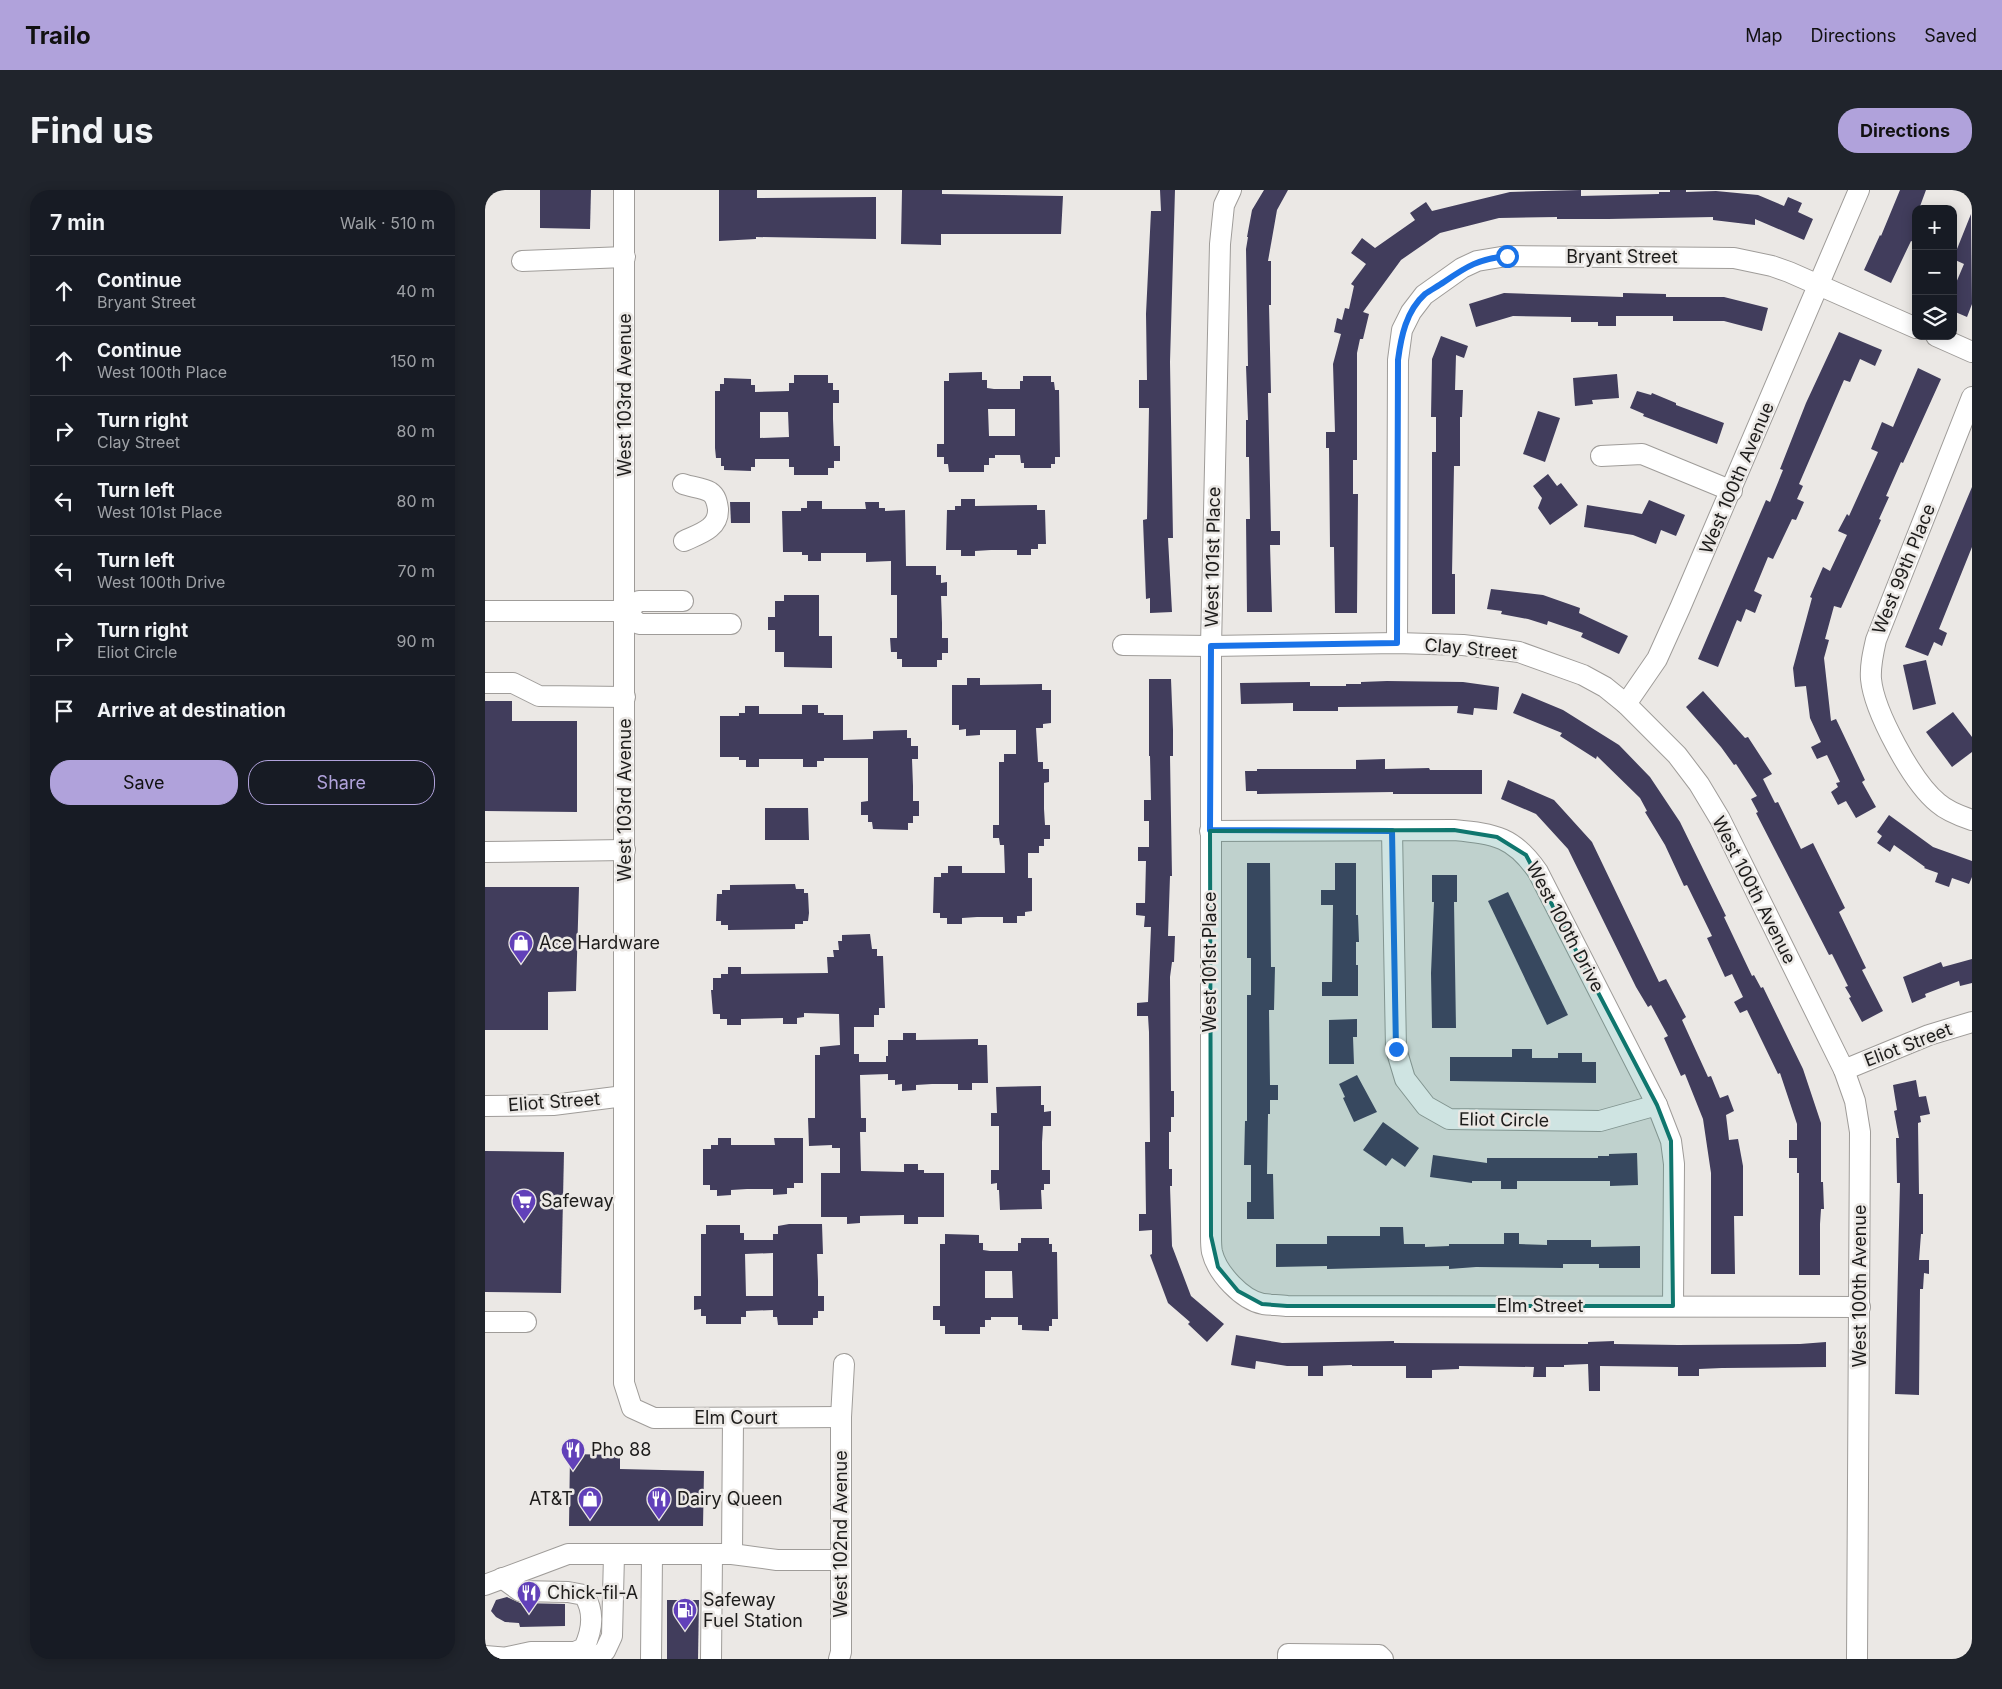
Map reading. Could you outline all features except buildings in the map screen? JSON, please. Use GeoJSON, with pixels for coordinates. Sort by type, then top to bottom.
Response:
{"type":"FeatureCollection","features":[{"type":"Feature","properties":{"kind":"street","name":"West 103rd Avenue"},"geometry":{"type":"LineString","coordinates":[[624,190],[624,1383],[632,1408]]}},
{"type":"Feature","properties":{"kind":"street","name":"West 101st Place"},"geometry":{"type":"LineString","coordinates":[[1229,1280],[1218,1266],[1213,1253],[1211,1236],[1210,830],[1211,646],[1220,244],[1224,205],[1231,190]]}},
{"type":"Feature","properties":{"kind":"street","name":"West 100th Avenue"},"geometry":{"type":"LineString","coordinates":[[1857,1659],[1860,1132],[1855,1101],[1844,1070],[1720,819],[1699,784],[1677,755],[1626,704],[1657,659],[1822,287],[1859,190]]}},
{"type":"Feature","properties":{"kind":"street","name":"Bryant Street"},"geometry":{"type":"LineString","coordinates":[[1397,643],[1398,360],[1403,330],[1411,312],[1424,295],[1462,268],[1487,258],[1507,256],[1734,258],[1772,266],[1912,326]]}},
{"type":"Feature","properties":{"kind":"street"},"geometry":{"type":"LineString","coordinates":[[522,261],[625,257]]}},
{"type":"Feature","properties":{"kind":"street"},"geometry":{"type":"LineString","coordinates":[[1945,340],[1972,352]]}},
{"type":"Feature","properties":{"kind":"street","name":"West 99th Place"},"geometry":{"type":"LineString","coordinates":[[1972,397],[1876,640],[1871,669],[1873,691],[1896,743],[1921,785],[1938,803],[1950,811],[1972,820]]}},
{"type":"Feature","properties":{"kind":"street"},"geometry":{"type":"LineString","coordinates":[[1601,456],[1642,454],[1732,491]]}},
{"type":"Feature","properties":{"kind":"street"},"geometry":{"type":"LineString","coordinates":[[683,484],[710,492],[717,501],[718,514],[714,525],[705,532],[684,541]]}},
{"type":"Feature","properties":{"kind":"street"},"geometry":{"type":"LineString","coordinates":[[485,611],[625,611],[639,600],[683,600]]}},
{"type":"Feature","properties":{"kind":"street"},"geometry":{"type":"LineString","coordinates":[[625,611],[639,624],[731,624]]}},
{"type":"Feature","properties":{"kind":"street","name":"Clay Street"},"geometry":{"type":"LineString","coordinates":[[1123,645],[1211,646],[1397,643],[1463,645],[1519,652],[1583,675],[1605,686],[1626,704]]}},
{"type":"Feature","properties":{"kind":"street"},"geometry":{"type":"LineString","coordinates":[[485,682],[513,682],[539,696],[625,697]]}},
{"type":"Feature","properties":{"kind":"street","name":"West 100th Drive"},"geometry":{"type":"LineString","coordinates":[[1210,830],[1454,830],[1497,837],[1513,844],[1526,855],[1538,872],[1657,1105],[1671,1141],[1674,1164],[1673,1306]]}},
{"type":"Feature","properties":{"kind":"street","name":"Eliot Circle"},"geometry":{"type":"LineString","coordinates":[[1392,831],[1396,1049],[1405,1079],[1426,1106],[1449,1119],[1600,1121],[1657,1105]]}},
{"type":"Feature","properties":{"kind":"street"},"geometry":{"type":"LineString","coordinates":[[485,852],[625,850]]}},
{"type":"Feature","properties":{"kind":"street","name":"Eliot Street"},"geometry":{"type":"LineString","coordinates":[[1844,1070],[1929,1035],[1972,1022]]}},
{"type":"Feature","properties":{"kind":"street","name":"Eliot Street"},"geometry":{"type":"LineString","coordinates":[[485,1106],[553,1105],[624,1096]]}},
{"type":"Feature","properties":{"kind":"street","name":"Elm Street"},"geometry":{"type":"LineString","coordinates":[[1229,1280],[1238,1292],[1250,1299],[1262,1304],[1287,1306],[1860,1307]]}},
{"type":"Feature","properties":{"kind":"street"},"geometry":{"type":"LineString","coordinates":[[485,1322],[526,1322]]}},
{"type":"Feature","properties":{"kind":"street","name":"West 102nd Avenue"},"geometry":{"type":"LineString","coordinates":[[841,1656],[841,1417],[844,1364]]}},
{"type":"Feature","properties":{"kind":"street","name":"Elm Court"},"geometry":{"type":"LineString","coordinates":[[632,1408],[655,1418],[841,1417]]}},
{"type":"Feature","properties":{"kind":"street"},"geometry":{"type":"LineString","coordinates":[[732,1554],[733,1418]]}},
{"type":"Feature","properties":{"kind":"street"},"geometry":{"type":"LineString","coordinates":[[494,1582],[568,1554],[732,1554],[777,1560],[841,1560]]}},
{"type":"Feature","properties":{"kind":"street"},"geometry":{"type":"LineString","coordinates":[[593,1659],[605,1651],[612,1636],[614,1554]]}},
{"type":"Feature","properties":{"kind":"street"},"geometry":{"type":"LineString","coordinates":[[651,1659],[652,1555]]}},
{"type":"Feature","properties":{"kind":"street"},"geometry":{"type":"LineString","coordinates":[[711,1659],[712,1555]]}},
{"type":"Feature","properties":{"kind":"street"},"geometry":{"type":"LineString","coordinates":[[485,1656],[514,1658],[531,1652],[575,1652],[584,1648],[591,1632],[590,1604],[584,1595],[568,1592],[520,1591],[494,1582]]}},
{"type":"Feature","properties":{"kind":"street"},"geometry":{"type":"LineString","coordinates":[[1288,1659],[1288,1654],[1379,1655],[1383,1659]]}},
{"type":"Feature","properties":{"kind":"highlighted area"},"geometry":{"type":"Polygon","coordinates":[[[1454,830],[1497,837],[1526,855],[1657,1105],[1671,1141],[1673,1306],[1287,1306],[1262,1304],[1238,1291],[1218,1267],[1211,1236],[1210,831],[1454,830]]]}},
{"type":"Feature","properties":{"kind":"place","name":"Ace Hardware"},"geometry":{"type":"Point","coordinates":[521,964]}},
{"type":"Feature","properties":{"kind":"place","name":"Safeway"},"geometry":{"type":"Point","coordinates":[524,1222]}},
{"type":"Feature","properties":{"kind":"place","name":"Pho 88"},"geometry":{"type":"Point","coordinates":[573,1471]}},
{"type":"Feature","properties":{"kind":"place","name":"AT&T"},"geometry":{"type":"Point","coordinates":[590,1520]}},
{"type":"Feature","properties":{"kind":"place","name":"Dairy Queen"},"geometry":{"type":"Point","coordinates":[659,1520]}},
{"type":"Feature","properties":{"kind":"place","name":"Chick-fil-A"},"geometry":{"type":"Point","coordinates":[529,1614]}},
{"type":"Feature","properties":{"kind":"place","name":"Safeway Fuel Station"},"geometry":{"type":"Point","coordinates":[685,1631]}},
{"type":"Feature","properties":{"kind":"route"},"geometry":{"type":"LineString","coordinates":[[1396,1049],[1392,831],[1210,830],[1211,646],[1397,643],[1398,360],[1400,340],[1411,312],[1424,295],[1462,268],[1487,258],[1507,256]]}}]}
